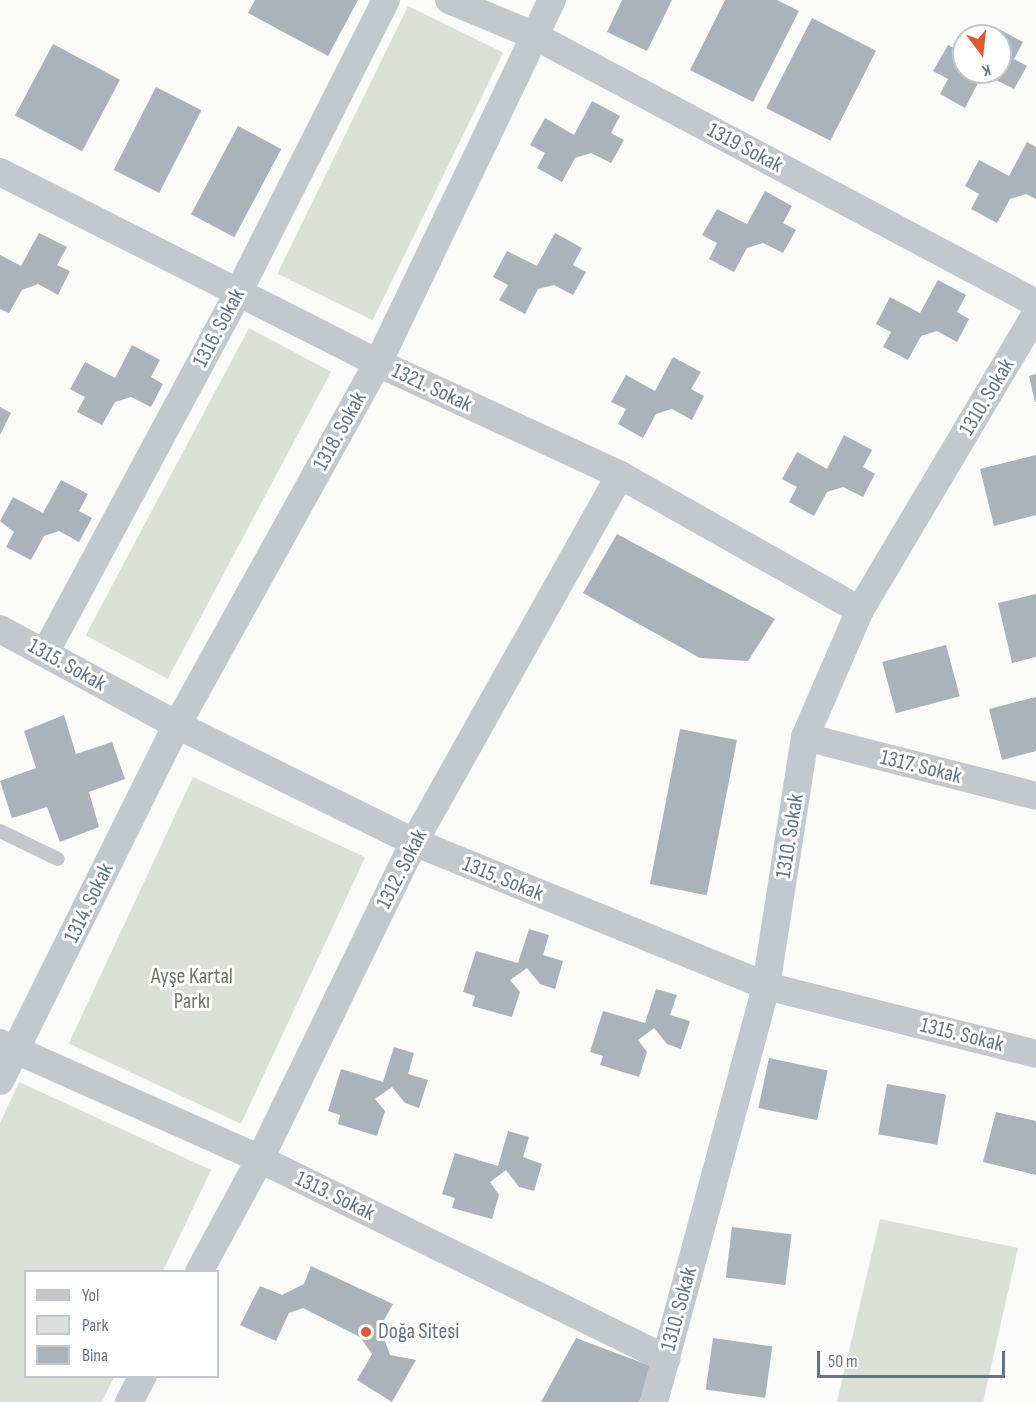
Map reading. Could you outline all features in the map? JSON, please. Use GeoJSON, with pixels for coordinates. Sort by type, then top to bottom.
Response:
{"type":"FeatureCollection","features":[{"type":"Feature","properties":{"kind":"street","name":"1316. Sokak"},"geometry":{"type":"LineString","coordinates":[[45,653],[240,289],[386,0]]}},
{"type":"Feature","properties":{"kind":"street","name":"1319 Sokak"},"geometry":{"type":"LineString","coordinates":[[449,0],[533,35],[1036,303]]}},
{"type":"Feature","properties":{"kind":"street","name":"1318. Sokak"},"geometry":{"type":"LineString","coordinates":[[177,725],[378,363],[533,35],[552,0]]}},
{"type":"Feature","properties":{"kind":"street","name":"1321. Sokak"},"geometry":{"type":"LineString","coordinates":[[0,172],[240,289],[378,363],[620,475],[860,610]]}},
{"type":"Feature","properties":{"kind":"street","name":"1310. Sokak"},"geometry":{"type":"LineString","coordinates":[[654,1402],[766,987],[805,737],[860,610],[1036,314]]}},
{"type":"Feature","properties":{"kind":"street","name":"1312. Sokak"},"geometry":{"type":"LineString","coordinates":[[200,1270],[260,1159],[414,842],[620,475]]}},
{"type":"Feature","properties":{"kind":"street","name":"1315. Sokak"},"geometry":{"type":"LineString","coordinates":[[0,629],[177,725],[414,842],[766,987],[1036,1054]]}},
{"type":"Feature","properties":{"kind":"street","name":"1314. Sokak"},"geometry":{"type":"LineString","coordinates":[[0,1081],[8,1047],[177,725]]}},
{"type":"Feature","properties":{"kind":"street","name":"1317. Sokak"},"geometry":{"type":"LineString","coordinates":[[805,737],[1036,796]]}},
{"type":"Feature","properties":{"kind":"street","name":"1313. Sokak"},"geometry":{"type":"LineString","coordinates":[[8,1047],[260,1159],[666,1359]]}},
{"type":"Feature","properties":{"kind":"street"},"geometry":{"type":"LineString","coordinates":[[129,1402],[142,1378]]}},
{"type":"Feature","properties":{"kind":"lane"},"geometry":{"type":"LineString","coordinates":[[0,831],[58,860]]}},
{"type":"Feature","properties":{"kind":"green space"},"geometry":{"type":"Polygon","coordinates":[[[408,6],[503,52],[373,320],[277,274],[408,6]]]}},
{"type":"Feature","properties":{"kind":"green space"},"geometry":{"type":"Polygon","coordinates":[[[249,328],[331,372],[168,679],[86,635],[249,328]]]}},
{"type":"Feature","properties":{"kind":"green space","name":"Ayşe Kartal Parkı"},"geometry":{"type":"Polygon","coordinates":[[[193,777],[365,857],[241,1124],[69,1043],[193,777]]]}},
{"type":"Feature","properties":{"kind":"green space"},"geometry":{"type":"Polygon","coordinates":[[[19,1082],[211,1170],[163,1270],[24,1270],[24,1378],[114,1378],[102,1402],[0,1402],[0,1123],[19,1082]]]}},
{"type":"Feature","properties":{"kind":"green space"},"geometry":{"type":"Polygon","coordinates":[[[880,1219],[1018,1248],[983,1402],[837,1402],[880,1219]]]}},
{"type":"Feature","properties":{"kind":"building"},"geometry":{"type":"Polygon","coordinates":[[[255,0],[358,0],[328,56],[248,13],[255,0]]]}},
{"type":"Feature","properties":{"kind":"building"},"geometry":{"type":"Polygon","coordinates":[[[622,0],[672,0],[647,51],[607,32],[622,0]]]}},
{"type":"Feature","properties":{"kind":"building"},"geometry":{"type":"Polygon","coordinates":[[[725,0],[777,0],[799,11],[753,102],[690,70],[725,0]]]}},
{"type":"Feature","properties":{"kind":"building"},"geometry":{"type":"Polygon","coordinates":[[[812,18],[876,51],[830,141],[766,108],[812,18]]]}},
{"type":"Feature","properties":{"kind":"building"},"geometry":{"type":"Polygon","coordinates":[[[1012,36],[1023,42],[1014,59],[1027,66],[1014,89],[1004,84],[1012,84],[1012,36]]]}},
{"type":"Feature","properties":{"kind":"building"},"geometry":{"type":"Polygon","coordinates":[[[53,44],[120,80],[82,151],[15,116],[53,44]]]}},
{"type":"Feature","properties":{"kind":"building"},"geometry":{"type":"Polygon","coordinates":[[[948,45],[952,47],[952,84],[977,84],[965,108],[940,94],[948,79],[933,71],[948,45]]]}},
{"type":"Feature","properties":{"kind":"building"},"geometry":{"type":"Polygon","coordinates":[[[156,87],[201,110],[159,193],[114,170],[156,87]]]}},
{"type":"Feature","properties":{"kind":"building"},"geometry":{"type":"Polygon","coordinates":[[[592,101],[620,116],[611,133],[624,140],[611,163],[591,153],[575,158],[562,182],[537,168],[545,153],[530,145],[545,118],[574,135],[592,101]]]}},
{"type":"Feature","properties":{"kind":"building"},"geometry":{"type":"Polygon","coordinates":[[[238,126],[281,149],[234,237],[191,214],[238,126]]]}},
{"type":"Feature","properties":{"kind":"building"},"geometry":{"type":"Polygon","coordinates":[[[1027,142],[1036,147],[1036,199],[1026,194],[1010,199],[997,223],[971,209],[979,194],[965,186],[979,160],[1009,176],[1027,142]]]}},
{"type":"Feature","properties":{"kind":"building"},"geometry":{"type":"Polygon","coordinates":[[[765,191],[792,206],[783,223],[796,230],[783,253],[763,243],[747,248],[734,272],[709,259],[717,243],[702,235],[717,209],[747,224],[765,191]]]}},
{"type":"Feature","properties":{"kind":"building"},"geometry":{"type":"Polygon","coordinates":[[[39,233],[67,247],[57,265],[70,271],[58,295],[38,284],[22,290],[9,313],[0,309],[0,255],[21,266],[39,233]]]}},
{"type":"Feature","properties":{"kind":"building"},"geometry":{"type":"Polygon","coordinates":[[[555,233],[582,248],[573,265],[586,272],[573,295],[554,285],[538,289],[525,314],[499,300],[508,285],[493,277],[507,251],[537,266],[555,233]]]}},
{"type":"Feature","properties":{"kind":"building"},"geometry":{"type":"Polygon","coordinates":[[[938,280],[966,295],[957,312],[969,319],[957,342],[937,331],[921,336],[908,360],[883,347],[891,332],[876,324],[890,297],[920,313],[938,280]]]}},
{"type":"Feature","properties":{"kind":"building"},"geometry":{"type":"Polygon","coordinates":[[[132,345],[160,360],[151,377],[163,384],[151,407],[131,397],[115,402],[102,425],[77,412],[85,397],[70,389],[85,362],[115,378],[132,345]]]}},
{"type":"Feature","properties":{"kind":"building"},"geometry":{"type":"Polygon","coordinates":[[[673,357],[701,372],[691,389],[704,396],[692,420],[672,409],[656,414],[643,438],[618,424],[626,409],[611,402],[626,375],[655,391],[673,357]]]}},
{"type":"Feature","properties":{"kind":"building"},"geometry":{"type":"Polygon","coordinates":[[[1036,374],[1036,402],[1035,402],[1029,376],[1036,374]]]}},
{"type":"Feature","properties":{"kind":"building"},"geometry":{"type":"Polygon","coordinates":[[[0,407],[11,413],[0,435],[0,407]]]}},
{"type":"Feature","properties":{"kind":"building"},"geometry":{"type":"Polygon","coordinates":[[[844,435],[872,450],[863,467],[875,474],[863,497],[843,487],[827,492],[814,516],[789,502],[797,487],[782,479],[797,452],[827,469],[844,435]]]}},
{"type":"Feature","properties":{"kind":"building"},"geometry":{"type":"Polygon","coordinates":[[[1036,455],[1036,515],[994,526],[980,469],[1036,455]]]}},
{"type":"Feature","properties":{"kind":"building"},"geometry":{"type":"Polygon","coordinates":[[[61,480],[88,494],[79,511],[92,518],[79,542],[59,531],[44,536],[31,560],[6,547],[14,532],[0,521],[13,497],[43,513],[61,480]]]}},
{"type":"Feature","properties":{"kind":"building"},"geometry":{"type":"Polygon","coordinates":[[[617,534],[775,619],[748,661],[700,658],[583,593],[617,534]]]}},
{"type":"Feature","properties":{"kind":"building"},"geometry":{"type":"Polygon","coordinates":[[[1036,594],[1036,657],[1012,663],[998,603],[1036,594]]]}},
{"type":"Feature","properties":{"kind":"building"},"geometry":{"type":"Polygon","coordinates":[[[946,645],[960,696],[896,713],[882,662],[946,645]]]}},
{"type":"Feature","properties":{"kind":"building"},"geometry":{"type":"Polygon","coordinates":[[[1036,697],[1036,751],[1002,760],[989,709],[1036,697]]]}},
{"type":"Feature","properties":{"kind":"building"},"geometry":{"type":"Polygon","coordinates":[[[64,715],[76,754],[112,742],[125,779],[89,792],[99,827],[60,842],[47,807],[12,818],[0,781],[36,768],[24,731],[64,715]]]}},
{"type":"Feature","properties":{"kind":"building"},"geometry":{"type":"Polygon","coordinates":[[[680,729],[737,740],[707,895],[650,884],[680,729]]]}},
{"type":"Feature","properties":{"kind":"building"},"geometry":{"type":"Polygon","coordinates":[[[529,929],[549,935],[543,955],[563,961],[555,989],[540,984],[527,968],[510,980],[520,992],[512,1017],[472,1006],[475,996],[463,992],[476,951],[518,963],[529,929]]]}},
{"type":"Feature","properties":{"kind":"building"},"geometry":{"type":"Polygon","coordinates":[[[656,989],[677,995],[670,1015],[690,1021],[681,1049],[667,1044],[654,1028],[638,1040],[647,1052],[639,1077],[600,1065],[603,1056],[590,1052],[603,1011],[645,1023],[656,989]]]}},
{"type":"Feature","properties":{"kind":"building"},"geometry":{"type":"Polygon","coordinates":[[[394,1047],[414,1053],[408,1074],[428,1080],[419,1108],[405,1103],[392,1087],[375,1099],[385,1111],[377,1136],[338,1124],[340,1115],[328,1111],[341,1069],[383,1082],[394,1047]]]}},
{"type":"Feature","properties":{"kind":"building"},"geometry":{"type":"Polygon","coordinates":[[[769,1058],[828,1070],[817,1120],[758,1108],[769,1058]]]}},
{"type":"Feature","properties":{"kind":"building"},"geometry":{"type":"Polygon","coordinates":[[[887,1084],[946,1094],[937,1145],[878,1134],[887,1084]]]}},
{"type":"Feature","properties":{"kind":"building"},"geometry":{"type":"Polygon","coordinates":[[[996,1112],[1036,1121],[1036,1175],[983,1162],[996,1112]]]}},
{"type":"Feature","properties":{"kind":"building"},"geometry":{"type":"Polygon","coordinates":[[[508,1131],[529,1137],[523,1157],[542,1164],[534,1191],[519,1187],[506,1170],[490,1182],[499,1195],[492,1219],[452,1208],[455,1198],[442,1194],[455,1153],[498,1166],[508,1131]]]}},
{"type":"Feature","properties":{"kind":"building"},"geometry":{"type":"Polygon","coordinates":[[[732,1227],[792,1234],[785,1285],[726,1278],[732,1227]]]}},
{"type":"Feature","properties":{"kind":"building","name":"Doğa Sitesi"},"geometry":{"type":"Polygon","coordinates":[[[311,1266],[393,1304],[380,1327],[390,1355],[416,1360],[392,1402],[357,1380],[372,1354],[360,1337],[303,1308],[289,1313],[276,1341],[240,1325],[260,1286],[282,1295],[304,1284],[311,1266]]]}},
{"type":"Feature","properties":{"kind":"building"},"geometry":{"type":"Polygon","coordinates":[[[576,1338],[656,1368],[639,1402],[541,1402],[576,1338]]]}},
{"type":"Feature","properties":{"kind":"building"},"geometry":{"type":"Polygon","coordinates":[[[713,1338],[772,1346],[765,1398],[706,1389],[713,1338]]]}},
{"type":"Feature","properties":{"kind":"place","name":"Doğa Sitesi"},"geometry":{"type":"Point","coordinates":[366,1332]}}]}
